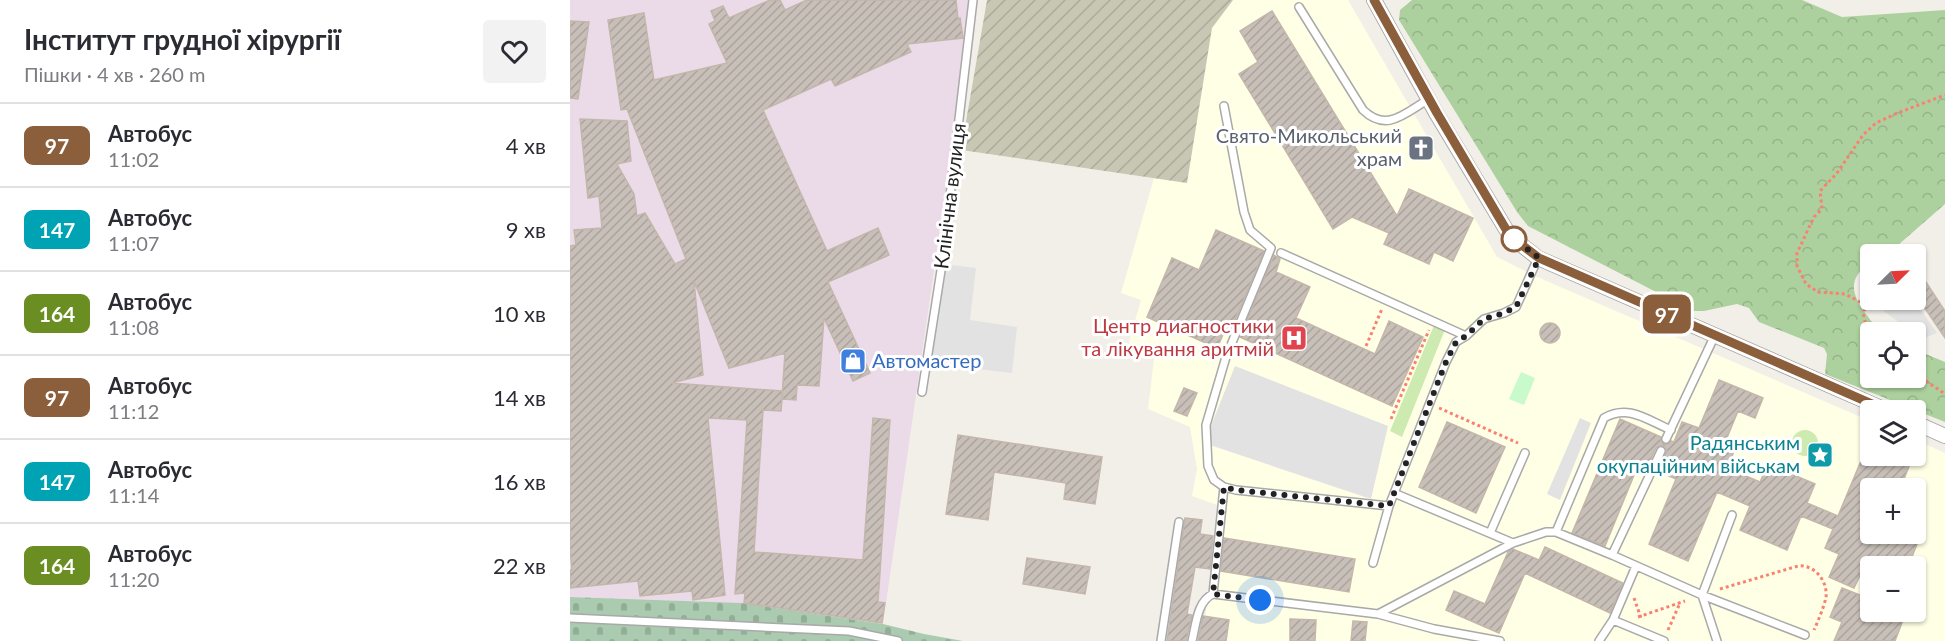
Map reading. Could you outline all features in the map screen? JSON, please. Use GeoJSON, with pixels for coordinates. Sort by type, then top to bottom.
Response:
{"type":"FeatureCollection","features":[{"type":"Feature","properties":{"kind":"street"},"geometry":{"type":"LineString","coordinates":[[1374,0],[1510,236],[1539,258],[1863,400]]}},
{"type":"Feature","properties":{"kind":"street"},"geometry":{"type":"LineString","coordinates":[[1926,427],[1945,436]]}},
{"type":"Feature","properties":{"kind":"lane","name":"Клінічна вулиця"},"geometry":{"type":"LineString","coordinates":[[922,392],[942,264],[974,0]]}},
{"type":"Feature","properties":{"kind":"lane"},"geometry":{"type":"LineString","coordinates":[[1299,7],[1363,110],[1371,118],[1382,122],[1392,121],[1429,99]]}},
{"type":"Feature","properties":{"kind":"lane"},"geometry":{"type":"LineString","coordinates":[[1224,106],[1244,212],[1250,231],[1271,248],[1226,357],[1206,425],[1208,466],[1214,480],[1224,487],[1236,490],[1389,506]]}},
{"type":"Feature","properties":{"kind":"lane"},"geometry":{"type":"LineString","coordinates":[[1281,253],[1466,336]]}},
{"type":"Feature","properties":{"kind":"lane"},"geometry":{"type":"LineString","coordinates":[[1373,563],[1389,506],[1456,342],[1484,319],[1516,307],[1539,258]]}},
{"type":"Feature","properties":{"kind":"lane"},"geometry":{"type":"LineString","coordinates":[[1666,439],[1715,335]]}},
{"type":"Feature","properties":{"kind":"lane"},"geometry":{"type":"LineString","coordinates":[[1556,532],[1604,418],[1615,412],[1627,411],[1671,430]]}},
{"type":"Feature","properties":{"kind":"lane"},"geometry":{"type":"LineString","coordinates":[[1612,555],[1661,451]]}},
{"type":"Feature","properties":{"kind":"lane"},"geometry":{"type":"LineString","coordinates":[[1490,533],[1525,453]]}},
{"type":"Feature","properties":{"kind":"lane"},"geometry":{"type":"LineString","coordinates":[[1213,594],[1224,487]]}},
{"type":"Feature","properties":{"kind":"lane"},"geometry":{"type":"LineString","coordinates":[[1394,493],[1513,543]]}},
{"type":"Feature","properties":{"kind":"lane"},"geometry":{"type":"LineString","coordinates":[[1717,641],[1702,595],[1732,515]]}},
{"type":"Feature","properties":{"kind":"lane"},"geometry":{"type":"LineString","coordinates":[[1161,641],[1179,522]]}},
{"type":"Feature","properties":{"kind":"lane"},"geometry":{"type":"LineString","coordinates":[[1378,614],[1513,543],[1546,532],[1556,532],[1702,595],[1805,635]]}},
{"type":"Feature","properties":{"kind":"lane"},"geometry":{"type":"LineString","coordinates":[[1599,641],[1613,620],[1636,566]]}},
{"type":"Feature","properties":{"kind":"lane"},"geometry":{"type":"LineString","coordinates":[[1192,641],[1205,597],[1213,594],[1378,614],[1434,629],[1500,641]]}},
{"type":"Feature","properties":{"kind":"lane"},"geometry":{"type":"LineString","coordinates":[[570,618],[849,631],[898,641]]}},
{"type":"Feature","properties":{"kind":"lane"},"geometry":{"type":"LineString","coordinates":[[1613,620],[1664,640]]}},
{"type":"Feature","properties":{"kind":"path"},"geometry":{"type":"LineString","coordinates":[[1860,302],[1845,294],[1818,292],[1806,284],[1797,266],[1797,253],[1815,217],[1822,209],[1820,191],[1837,173],[1863,135],[1876,123],[1945,95]]}},
{"type":"Feature","properties":{"kind":"path"},"geometry":{"type":"LineString","coordinates":[[1366,346],[1382,308],[1392,312]]}},
{"type":"Feature","properties":{"kind":"path"},"geometry":{"type":"LineString","coordinates":[[1390,419],[1430,329],[1420,325]]}},
{"type":"Feature","properties":{"kind":"path"},"geometry":{"type":"LineString","coordinates":[[1926,381],[1945,394]]}},
{"type":"Feature","properties":{"kind":"path"},"geometry":{"type":"LineString","coordinates":[[1429,404],[1524,445],[1525,453]]}},
{"type":"Feature","properties":{"kind":"path"},"geometry":{"type":"LineString","coordinates":[[1621,623],[1797,566],[1808,566],[1815,570],[1824,583],[1826,597],[1816,627],[1812,633],[1805,635]]}},
{"type":"Feature","properties":{"kind":"path"},"geometry":{"type":"LineString","coordinates":[[1629,582],[1646,632]]}},
{"type":"Feature","properties":{"kind":"path"},"geometry":{"type":"LineString","coordinates":[[1664,640],[1680,602]]}},
{"type":"Feature","properties":{"kind":"shaded area"},"geometry":{"type":"Polygon","coordinates":[[[570,0],[973,0],[883,624],[742,603],[570,597],[570,0]]]}},
{"type":"Feature","properties":{"kind":"shaded area"},"geometry":{"type":"Polygon","coordinates":[[[987,0],[1348,0],[1497,257],[1535,276],[1860,417],[1860,466],[1926,466],[1926,444],[1945,453],[1945,641],[1202,641],[1220,506],[1192,496],[1197,469],[1190,427],[1148,409],[1154,359],[1129,342],[1141,300],[1121,293],[1154,178],[961,150],[987,0]]]}},
{"type":"Feature","properties":{"kind":"shaded area"},"geometry":{"type":"Polygon","coordinates":[[[987,0],[1233,0],[1212,28],[1187,183],[961,150],[987,0]]]}},
{"type":"Feature","properties":{"kind":"shaded area"},"geometry":{"type":"Polygon","coordinates":[[[942,264],[976,268],[970,320],[1017,327],[1012,373],[927,363],[942,264]]]}},
{"type":"Feature","properties":{"kind":"shaded area"},"geometry":{"type":"Polygon","coordinates":[[[1883,310],[1921,310],[1937,333],[1926,337],[1926,322],[1899,322],[1883,310]]]}},
{"type":"Feature","properties":{"kind":"shaded area"},"geometry":{"type":"Polygon","coordinates":[[[1235,366],[1388,426],[1371,499],[1204,443],[1235,366]]]}},
{"type":"Feature","properties":{"kind":"shaded area"},"geometry":{"type":"Polygon","coordinates":[[[1580,418],[1591,423],[1560,500],[1547,494],[1580,418]]]}},
{"type":"Feature","properties":{"kind":"green space"},"geometry":{"type":"Polygon","coordinates":[[[1412,0],[1802,0],[1842,17],[1945,10],[1945,204],[1899,244],[1860,244],[1860,271],[1855,280],[1854,289],[1860,310],[1863,310],[1873,322],[1860,322],[1860,388],[1825,374],[1827,354],[1824,348],[1759,322],[1749,308],[1737,304],[1693,311],[1528,226],[1517,212],[1399,20],[1400,10],[1412,0]]]}},
{"type":"Feature","properties":{"kind":"green space"},"geometry":{"type":"Polygon","coordinates":[[[1435,323],[1446,327],[1402,437],[1390,431],[1435,323]]]}},
{"type":"Feature","properties":{"kind":"green space"},"geometry":{"type":"Polygon","coordinates":[[[1926,354],[1945,362],[1945,422],[1926,414],[1926,400],[1890,400],[1860,388],[1926,388],[1926,354]]]}},
{"type":"Feature","properties":{"kind":"green space"},"geometry":{"type":"Polygon","coordinates":[[[1521,372],[1535,378],[1524,405],[1509,399],[1521,372]]]}},
{"type":"Feature","properties":{"kind":"green space"},"geometry":{"type":"Polygon","coordinates":[[[1805,430],[1814,434],[1818,443],[1814,452],[1805,456],[1796,452],[1792,443],[1796,434],[1805,430]]]}},
{"type":"Feature","properties":{"kind":"green space"},"geometry":{"type":"Polygon","coordinates":[[[570,597],[742,603],[883,624],[963,641],[570,641],[570,597]]]}},
{"type":"Feature","properties":{"kind":"building"},"geometry":{"type":"Polygon","coordinates":[[[770,0],[780,0],[785,10],[807,0],[956,0],[963,38],[907,44],[911,52],[835,86],[831,79],[763,110],[827,251],[878,228],[889,255],[828,282],[870,373],[853,381],[824,318],[819,386],[797,385],[796,400],[782,399],[781,411],[763,410],[754,552],[863,560],[873,418],[890,420],[878,602],[885,603],[882,623],[744,603],[745,593],[735,594],[747,420],[708,418],[725,595],[693,600],[692,591],[640,596],[638,581],[570,588],[570,570],[572,570],[570,548],[570,246],[576,245],[574,230],[602,228],[599,196],[588,198],[580,119],[627,121],[631,161],[617,164],[634,194],[637,216],[645,213],[675,264],[686,259],[627,109],[621,110],[608,20],[644,13],[654,80],[727,63],[709,24],[715,21],[711,11],[723,6],[729,18],[770,0]],[[694,281],[703,375],[672,383],[782,391],[782,397],[785,353],[729,368],[694,281]]]}},
{"type":"Feature","properties":{"kind":"building"},"geometry":{"type":"Polygon","coordinates":[[[1272,11],[1397,216],[1409,189],[1473,218],[1453,261],[1434,252],[1429,264],[1384,244],[1389,233],[1352,217],[1333,229],[1239,74],[1258,62],[1240,31],[1272,11]]]}},
{"type":"Feature","properties":{"kind":"building"},"geometry":{"type":"Polygon","coordinates":[[[570,21],[589,22],[578,99],[570,98],[570,21]]]}},
{"type":"Feature","properties":{"kind":"building"},"geometry":{"type":"Polygon","coordinates":[[[1216,230],[1264,251],[1230,332],[1225,330],[1217,348],[1147,317],[1172,258],[1199,270],[1216,230]]]}},
{"type":"Feature","properties":{"kind":"building","name":"Центр диагностики та лікування аритмій"},"geometry":{"type":"Polygon","coordinates":[[[1274,255],[1280,259],[1276,272],[1310,287],[1296,318],[1375,354],[1389,321],[1423,337],[1392,406],[1240,337],[1274,255]]]}},
{"type":"Feature","properties":{"kind":"building"},"geometry":{"type":"Polygon","coordinates":[[[1926,282],[1945,311],[1945,338],[1926,310],[1926,282]]]}},
{"type":"Feature","properties":{"kind":"building"},"geometry":{"type":"Polygon","coordinates":[[[1550,323],[1557,326],[1560,333],[1557,340],[1550,343],[1543,340],[1540,333],[1543,326],[1550,323]]]}},
{"type":"Feature","properties":{"kind":"building"},"geometry":{"type":"Polygon","coordinates":[[[1719,380],[1763,398],[1755,418],[1738,411],[1724,445],[1735,449],[1727,468],[1760,482],[1768,464],[1815,484],[1807,503],[1838,516],[1860,463],[1860,466],[1909,466],[1904,478],[1860,478],[1860,544],[1917,544],[1912,556],[1860,556],[1860,575],[1854,588],[1829,577],[1839,554],[1825,548],[1833,529],[1801,516],[1787,550],[1740,530],[1750,506],[1717,492],[1688,561],[1649,544],[1676,479],[1658,471],[1667,451],[1661,445],[1656,448],[1647,467],[1639,463],[1605,546],[1572,533],[1620,419],[1661,437],[1661,442],[1664,444],[1674,442],[1682,422],[1699,428],[1719,380]]]}},
{"type":"Feature","properties":{"kind":"building"},"geometry":{"type":"Polygon","coordinates":[[[1184,388],[1197,393],[1187,416],[1174,411],[1184,388]]]}},
{"type":"Feature","properties":{"kind":"building"},"geometry":{"type":"Polygon","coordinates":[[[1447,422],[1505,447],[1476,513],[1419,487],[1447,422]]]}},
{"type":"Feature","properties":{"kind":"building"},"geometry":{"type":"Polygon","coordinates":[[[958,435],[1102,457],[1095,504],[1064,499],[1066,483],[994,472],[988,520],[946,514],[958,435]]]}},
{"type":"Feature","properties":{"kind":"building"},"geometry":{"type":"Polygon","coordinates":[[[1185,518],[1202,520],[1200,534],[1213,536],[1210,569],[1195,567],[1187,614],[1192,615],[1186,641],[1167,641],[1185,518]]]}},
{"type":"Feature","properties":{"kind":"building"},"geometry":{"type":"Polygon","coordinates":[[[1224,538],[1355,559],[1349,592],[1221,571],[1224,538]]]}},
{"type":"Feature","properties":{"kind":"building"},"geometry":{"type":"Polygon","coordinates":[[[1545,547],[1623,583],[1610,613],[1525,573],[1499,633],[1446,610],[1454,591],[1485,604],[1508,552],[1513,549],[1539,560],[1545,547]]]}},
{"type":"Feature","properties":{"kind":"building"},"geometry":{"type":"Polygon","coordinates":[[[1027,558],[1090,567],[1085,594],[1023,584],[1027,558]]]}},
{"type":"Feature","properties":{"kind":"building"},"geometry":{"type":"Polygon","coordinates":[[[1842,588],[1860,595],[1860,622],[1902,622],[1895,641],[1834,641],[1842,622],[1830,617],[1842,588]]]}},
{"type":"Feature","properties":{"kind":"building"},"geometry":{"type":"Polygon","coordinates":[[[1203,616],[1229,620],[1226,641],[1198,641],[1203,616]]]}},
{"type":"Feature","properties":{"kind":"building"},"geometry":{"type":"Polygon","coordinates":[[[1290,619],[1316,620],[1315,641],[1290,641],[1290,619]]]}},
{"type":"Feature","properties":{"kind":"building"},"geometry":{"type":"Polygon","coordinates":[[[1353,621],[1367,622],[1365,641],[1351,641],[1353,621]]]}},
{"type":"Feature","properties":{"kind":"bus line","name":"97"},"geometry":{"type":"LineString","coordinates":[[1374,0],[1437,113],[1510,236],[1539,258],[1863,400]]}},
{"type":"Feature","properties":{"kind":"place","name":"Свято-Микольський храм"},"geometry":{"type":"Point","coordinates":[1421,148]}},
{"type":"Feature","properties":{"kind":"place","name":"Центр диагностики та лікування аритмій"},"geometry":{"type":"Point","coordinates":[1294,338]}},
{"type":"Feature","properties":{"kind":"place","name":"Автомастер"},"geometry":{"type":"Point","coordinates":[853,361]}},
{"type":"Feature","properties":{"kind":"place","name":"Радянським окупаційним військам"},"geometry":{"type":"Point","coordinates":[1820,455]}},
{"type":"Feature","properties":{"kind":"route"},"geometry":{"type":"LineString","coordinates":[[1260,600],[1213,594],[1224,487],[1389,506],[1456,342],[1484,319],[1516,307],[1539,258],[1510,236],[1514,239]]}}]}
